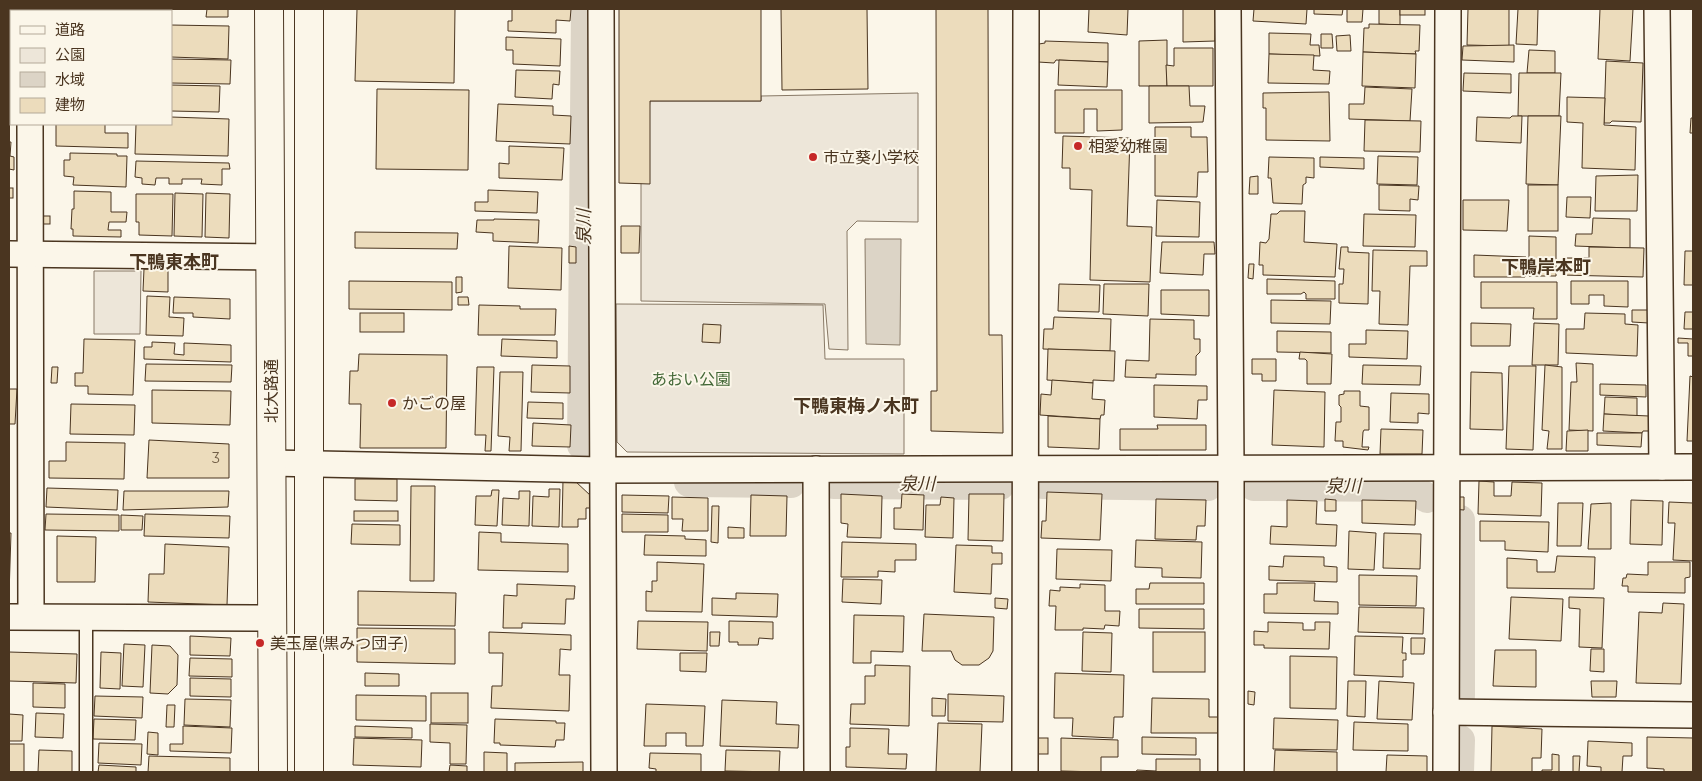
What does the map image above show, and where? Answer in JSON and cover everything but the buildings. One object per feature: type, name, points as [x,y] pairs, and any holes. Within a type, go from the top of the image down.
[{"type":"highway","name":"北大路通","points":[[269,9],[273,772]]},
{"type":"highway","points":[[309,9],[309,772]]},
{"type":"street","points":[[600,9],[604,772]]},
{"type":"street","points":[[1025,772],[1026,9]]},
{"type":"street","points":[[1228,9],[1231,772]]},
{"type":"street","points":[[1446,772],[1448,9]]},
{"type":"street","points":[[1657,9],[1662,467]]},
{"type":"street","points":[[30,125],[19,254],[20,616],[272,618]]},
{"type":"street","points":[[19,254],[271,257]]},
{"type":"street","points":[[271,463],[602,470],[1693,467]]},
{"type":"street","points":[[816,469],[818,772]]},
{"type":"street","points":[[1446,712],[1693,715]]},
{"type":"lane","points":[[86,616],[86,772]]},
{"type":"green space","points":[[918,93],[918,222],[857,221],[847,231],[848,350],[829,349],[825,304],[641,301],[641,183],[650,101],[761,101],[761,96]]},
{"type":"green space","points":[[94,271],[141,271],[140,334],[94,334]]},
{"type":"green space","name":"あおい公園","points":[[616,304],[823,305],[825,359],[904,359],[904,454],[627,452],[617,442]]},
{"type":"water","points":[[865,239],[901,239],[900,345],[866,344]]},
{"type":"waterway","name":"泉川","points":[[582,445],[586,9]]},
{"type":"waterway","name":"泉川","points":[[689,482],[791,483]]},
{"type":"waterway","name":"泉川","points":[[834,484],[1000,485]]},
{"type":"waterway","name":"泉川","points":[[1043,484],[1208,486]]},
{"type":"waterway","name":"泉川","points":[[1254,486],[1411,487],[1427,498]]},
{"type":"waterway","name":"泉川","points":[[1460,520],[1460,696]]},
{"type":"waterway","name":"泉川","points":[[1459,772],[1460,740]]},
{"type":"place","name":"相愛幼稚園","points":[[1078,146]]},
{"type":"place","name":"市立葵小学校","points":[[813,157]]},
{"type":"place","name":"かごの屋","points":[[392,403]]},
{"type":"place","name":"美玉屋(黒みつ団子)","points":[[260,643]]},
{"type":"district","name":"下鴨東本町","points":[[174,262]]},
{"type":"district","name":"下鴨岸本町","points":[[1546,267]]},
{"type":"district","name":"下鴨東梅ノ木町","points":[[856,406]]}]
